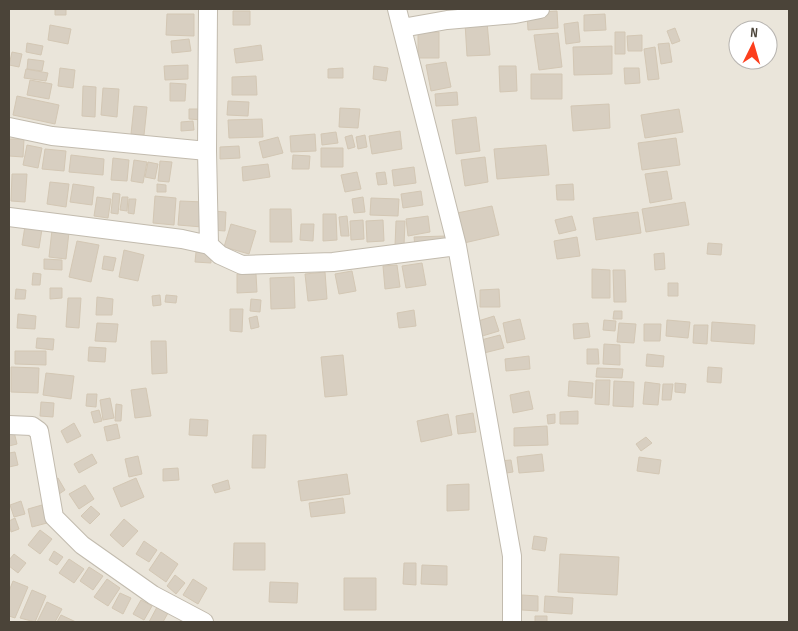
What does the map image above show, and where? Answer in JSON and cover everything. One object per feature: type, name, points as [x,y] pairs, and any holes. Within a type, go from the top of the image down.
[{"type":"street","points":[[208,9],[207,151],[209,245]]},
{"type":"street","points":[[397,9],[456,246],[512,556],[512,622]]},
{"type":"street","points":[[402,28],[447,20],[515,14],[540,9]]},
{"type":"street","points":[[9,127],[52,136],[207,151]]},
{"type":"street","points":[[9,217],[172,238],[209,245],[220,255],[242,265],[333,262],[456,246]]},
{"type":"street","points":[[9,425],[32,426],[39,431],[54,517],[82,545],[153,595],[204,622]]},
{"type":"shaded area","points":[[9,9],[789,9],[789,622],[9,622]]},
{"type":"building","points":[[55,9],[66,9],[66,15],[55,15]]},
{"type":"building","points":[[233,11],[250,11],[250,25],[233,25]]},
{"type":"building","points":[[557,11],[558,28],[528,30],[527,13]]},
{"type":"building","points":[[167,14],[194,14],[194,36],[166,35]]},
{"type":"building","points":[[605,14],[606,30],[584,31],[584,15]]},
{"type":"building","points":[[487,22],[490,55],[467,56],[465,23]]},
{"type":"building","points":[[578,22],[580,42],[566,44],[564,24]]},
{"type":"building","points":[[50,25],[71,29],[68,44],[48,40]]},
{"type":"building","points":[[675,28],[680,41],[672,44],[667,31]]},
{"type":"building","points":[[418,32],[439,32],[439,58],[418,58]]},
{"type":"building","points":[[615,32],[625,32],[625,54],[615,54]]},
{"type":"building","points":[[558,33],[562,67],[539,70],[534,35]]},
{"type":"building","points":[[642,35],[642,51],[628,51],[627,36]]},
{"type":"building","points":[[189,39],[191,51],[172,53],[171,41]]},
{"type":"building","points":[[27,43],[43,46],[41,55],[26,52]]},
{"type":"building","points":[[669,43],[672,62],[661,64],[658,44]]},
{"type":"building","points":[[261,45],[263,60],[236,63],[234,49]]},
{"type":"building","points":[[612,46],[612,74],[574,75],[573,47]]},
{"type":"building","points":[[655,47],[659,79],[648,80],[644,49]]},
{"type":"building","points":[[12,52],[22,54],[19,67],[9,65]]},
{"type":"building","points":[[28,59],[44,61],[42,71],[27,69]]},
{"type":"building","points":[[446,62],[451,87],[431,91],[426,65]]},
{"type":"building","points":[[188,65],[188,79],[165,80],[164,66]]},
{"type":"building","points":[[374,66],[388,68],[386,81],[373,79]]},
{"type":"building","points":[[499,66],[516,66],[517,91],[500,92]]},
{"type":"building","points":[[60,68],[75,70],[73,88],[58,86]]},
{"type":"building","points":[[343,68],[343,78],[328,78],[328,69]]},
{"type":"building","points":[[624,68],[639,68],[640,83],[625,84]]},
{"type":"building","points":[[26,69],[48,73],[46,81],[24,78]]},
{"type":"building","points":[[531,74],[562,74],[562,99],[531,99]]},
{"type":"building","points":[[256,76],[257,95],[232,95],[232,77]]},
{"type":"building","points":[[30,80],[52,84],[49,99],[27,95]]},
{"type":"building","points":[[170,83],[186,84],[185,101],[170,101]]},
{"type":"building","points":[[83,86],[96,87],[95,117],[82,116]]},
{"type":"building","points":[[103,88],[119,89],[117,117],[101,115]]},
{"type":"building","points":[[457,92],[458,105],[436,106],[435,94]]},
{"type":"building","points":[[17,96],[59,105],[55,124],[13,115]]},
{"type":"building","points":[[228,101],[249,102],[248,116],[227,115]]},
{"type":"building","points":[[609,104],[610,128],[573,131],[571,106]]},
{"type":"building","points":[[134,106],[147,107],[144,135],[131,134]]},
{"type":"building","points":[[340,108],[360,109],[358,128],[339,127]]},
{"type":"building","points":[[189,109],[203,109],[203,120],[189,119]]},
{"type":"building","points":[[679,109],[683,132],[645,138],[641,115]]},
{"type":"building","points":[[476,117],[480,151],[456,154],[452,120]]},
{"type":"building","points":[[262,119],[263,137],[229,138],[228,120]]},
{"type":"building","points":[[193,121],[194,130],[181,131],[181,122]]},
{"type":"building","points":[[400,131],[402,149],[372,154],[369,136]]},
{"type":"building","points":[[336,132],[338,143],[322,145],[321,134]]},
{"type":"building","points":[[315,134],[316,151],[291,152],[290,136]]},
{"type":"building","points":[[352,135],[355,147],[348,149],[345,137]]},
{"type":"building","points":[[365,135],[367,147],[358,149],[356,137]]},
{"type":"building","points":[[278,137],[283,153],[263,158],[259,142]]},
{"type":"building","points":[[676,138],[680,165],[642,170],[638,143]]},
{"type":"building","points":[[9,139],[24,139],[23,157],[9,156]]},
{"type":"building","points":[[27,145],[42,148],[38,168],[23,165]]},
{"type":"building","points":[[546,145],[549,175],[497,179],[494,149]]},
{"type":"building","points":[[239,146],[240,158],[220,159],[220,147]]},
{"type":"building","points":[[321,148],[343,148],[343,167],[321,167]]},
{"type":"building","points":[[45,149],[66,151],[64,171],[42,169]]},
{"type":"building","points":[[71,155],[104,159],[103,175],[69,172]]},
{"type":"building","points":[[293,155],[310,156],[309,169],[292,169]]},
{"type":"building","points":[[485,157],[488,182],[465,186],[461,160]]},
{"type":"building","points":[[113,158],[129,160],[127,181],[111,180]]},
{"type":"building","points":[[134,160],[147,162],[143,183],[131,181]]},
{"type":"building","points":[[160,161],[172,162],[169,182],[158,181]]},
{"type":"building","points":[[148,162],[158,164],[155,179],[145,177]]},
{"type":"building","points":[[268,164],[270,177],[243,181],[242,167]]},
{"type":"building","points":[[414,167],[416,183],[394,186],[392,170]]},
{"type":"building","points":[[667,171],[672,199],[650,203],[645,174]]},
{"type":"building","points":[[357,172],[361,189],[345,192],[341,175]]},
{"type":"building","points":[[385,172],[387,184],[378,185],[376,173]]},
{"type":"building","points":[[12,174],[27,174],[25,202],[11,201]]},
{"type":"building","points":[[50,182],[69,184],[66,207],[47,204]]},
{"type":"building","points":[[73,184],[94,187],[92,205],[70,202]]},
{"type":"building","points":[[157,184],[166,185],[166,192],[157,192]]},
{"type":"building","points":[[573,184],[574,200],[557,200],[556,185]]},
{"type":"building","points":[[421,191],[423,205],[403,208],[401,194]]},
{"type":"building","points":[[113,193],[120,194],[118,214],[111,213]]},
{"type":"building","points":[[155,196],[176,198],[174,225],[153,223]]},
{"type":"building","points":[[97,197],[111,199],[108,218],[94,216]]},
{"type":"building","points":[[122,197],[128,197],[127,211],[120,210]]},
{"type":"building","points":[[363,197],[365,212],[354,213],[352,199]]},
{"type":"building","points":[[371,198],[399,199],[398,216],[370,215]]},
{"type":"building","points":[[129,199],[136,199],[134,214],[128,213]]},
{"type":"building","points":[[180,201],[204,202],[202,227],[178,225]]},
{"type":"building","points":[[685,202],[689,225],[646,232],[642,209]]},
{"type":"building","points":[[492,206],[499,235],[464,243],[457,213]]},
{"type":"building","points":[[270,209],[291,209],[292,242],[270,242]]},
{"type":"building","points":[[213,211],[226,212],[225,231],[212,230]]},
{"type":"building","points":[[638,212],[641,233],[596,240],[593,218]]},
{"type":"building","points":[[323,214],[336,214],[337,240],[323,241]]},
{"type":"building","points":[[347,216],[349,236],[341,236],[339,217]]},
{"type":"building","points":[[428,216],[430,232],[408,236],[406,219]]},
{"type":"building","points":[[572,216],[576,230],[559,234],[555,220]]},
{"type":"building","points":[[363,220],[364,239],[351,240],[350,221]]},
{"type":"building","points":[[383,220],[384,241],[367,242],[366,221]]},
{"type":"building","points":[[396,221],[405,221],[404,246],[395,246]]},
{"type":"building","points":[[231,224],[256,231],[249,254],[224,247]]},
{"type":"building","points":[[301,224],[314,224],[313,241],[300,240]]},
{"type":"building","points":[[25,226],[42,229],[39,248],[22,245]]},
{"type":"building","points":[[52,230],[69,232],[66,259],[49,257]]},
{"type":"building","points":[[445,236],[446,245],[415,246],[414,237]]},
{"type":"building","points":[[577,237],[580,256],[557,259],[554,241]]},
{"type":"building","points":[[77,241],[99,245],[91,282],[69,277]]},
{"type":"building","points":[[708,243],[722,244],[721,255],[707,254]]},
{"type":"building","points":[[124,250],[144,255],[138,281],[119,277]]},
{"type":"building","points":[[196,252],[211,252],[211,263],[195,262]]},
{"type":"building","points":[[664,253],[665,269],[655,270],[654,254]]},
{"type":"building","points":[[104,256],[116,258],[113,271],[102,269]]},
{"type":"building","points":[[44,259],[62,260],[62,270],[44,269]]},
{"type":"building","points":[[422,263],[426,285],[406,288],[402,266]]},
{"type":"building","points":[[397,265],[400,287],[385,289],[383,266]]},
{"type":"building","points":[[592,269],[610,270],[610,298],[592,298]]},
{"type":"building","points":[[613,270],[625,270],[626,302],[614,302]]},
{"type":"building","points":[[352,271],[356,291],[339,294],[335,274]]},
{"type":"building","points":[[325,272],[327,299],[308,301],[305,274]]},
{"type":"building","points":[[33,273],[41,274],[40,285],[32,285]]},
{"type":"building","points":[[237,274],[256,274],[257,292],[237,293]]},
{"type":"building","points":[[294,277],[295,308],[271,309],[270,278]]},
{"type":"building","points":[[668,283],[678,283],[678,296],[668,296]]},
{"type":"building","points":[[50,288],[62,288],[62,298],[50,299]]},
{"type":"building","points":[[16,289],[26,290],[25,299],[15,299]]},
{"type":"building","points":[[499,289],[500,307],[480,307],[480,290]]},
{"type":"building","points":[[160,295],[161,305],[153,306],[152,296]]},
{"type":"building","points":[[166,295],[177,296],[176,303],[165,302]]},
{"type":"building","points":[[97,297],[113,299],[112,315],[96,315]]},
{"type":"building","points":[[68,298],[81,298],[79,328],[66,327]]},
{"type":"building","points":[[251,299],[261,300],[260,312],[250,311]]},
{"type":"building","points":[[230,309],[243,309],[242,332],[230,331]]},
{"type":"building","points":[[414,310],[416,326],[399,328],[397,313]]},
{"type":"building","points":[[614,311],[622,311],[622,319],[613,319]]},
{"type":"building","points":[[18,314],[36,316],[35,329],[17,328]]},
{"type":"building","points":[[257,316],[259,327],[251,329],[249,318]]},
{"type":"building","points":[[494,316],[499,331],[479,337],[475,322]]},
{"type":"building","points":[[520,319],[525,339],[507,343],[503,323]]},
{"type":"building","points":[[604,320],[616,321],[615,331],[603,330]]},
{"type":"building","points":[[667,320],[690,322],[688,338],[666,336]]},
{"type":"building","points":[[712,322],[755,325],[754,344],[711,341]]},
{"type":"building","points":[[97,323],[118,324],[116,342],[95,341]]},
{"type":"building","points":[[588,323],[590,337],[574,339],[573,324]]},
{"type":"building","points":[[619,323],[636,324],[634,343],[617,342]]},
{"type":"building","points":[[644,324],[661,324],[660,341],[644,341]]},
{"type":"building","points":[[694,325],[708,325],[707,344],[693,343]]},
{"type":"building","points":[[500,335],[504,348],[484,353],[481,340]]},
{"type":"building","points":[[37,338],[54,339],[53,350],[36,348]]},
{"type":"building","points":[[151,341],[166,341],[167,373],[152,374]]},
{"type":"building","points":[[604,344],[620,345],[620,365],[603,364]]},
{"type":"building","points":[[89,347],[106,348],[105,362],[88,361]]},
{"type":"building","points":[[587,349],[598,349],[599,364],[587,364]]},
{"type":"building","points":[[15,351],[46,351],[46,365],[15,364]]},
{"type":"building","points":[[647,354],[664,356],[663,367],[646,366]]},
{"type":"building","points":[[343,355],[347,395],[325,397],[321,357]]},
{"type":"building","points":[[529,356],[530,369],[506,371],[505,359]]},
{"type":"building","points":[[11,367],[39,368],[38,393],[11,392]]},
{"type":"building","points":[[708,367],[722,368],[721,383],[707,382]]},
{"type":"building","points":[[597,368],[623,369],[622,378],[596,377]]},
{"type":"building","points":[[46,373],[74,376],[71,399],[43,395]]},
{"type":"building","points":[[596,380],[610,380],[609,405],[595,404]]},
{"type":"building","points":[[569,381],[593,383],[592,398],[568,396]]},
{"type":"building","points":[[614,381],[634,382],[633,407],[613,406]]},
{"type":"building","points":[[645,382],[660,384],[658,405],[643,404]]},
{"type":"building","points":[[675,383],[686,384],[685,393],[675,392]]},
{"type":"building","points":[[663,384],[673,384],[671,400],[662,400]]},
{"type":"building","points":[[146,388],[151,416],[135,418],[131,390]]},
{"type":"building","points":[[529,391],[533,409],[513,413],[510,395]]},
{"type":"building","points":[[87,394],[97,394],[96,407],[86,406]]},
{"type":"building","points":[[110,398],[114,418],[103,420],[100,400]]},
{"type":"building","points":[[41,402],[54,403],[53,417],[40,416]]},
{"type":"building","points":[[116,404],[122,405],[121,421],[115,421]]},
{"type":"building","points":[[99,410],[102,421],[94,423],[91,412]]},
{"type":"building","points":[[578,411],[578,424],[560,424],[560,412]]},
{"type":"building","points":[[473,413],[476,432],[458,434],[456,416]]},
{"type":"building","points":[[448,414],[452,435],[421,442],[417,421]]},
{"type":"building","points":[[555,414],[555,423],[548,424],[547,415]]},
{"type":"building","points":[[190,419],[208,420],[207,436],[189,435]]},
{"type":"building","points":[[74,423],[81,436],[67,443],[61,431]]},
{"type":"building","points":[[117,424],[120,438],[107,441],[104,427]]},
{"type":"building","points":[[547,426],[548,445],[514,446],[514,428]]},
{"type":"building","points":[[14,432],[17,444],[9,446],[9,433]]},
{"type":"building","points":[[253,435],[266,435],[265,468],[252,468]]},
{"type":"building","points":[[646,437],[652,443],[641,451],[636,444]]},
{"type":"building","points":[[15,452],[18,465],[9,467],[9,453]]},
{"type":"building","points":[[92,454],[97,463],[79,473],[74,464]]},
{"type":"building","points":[[542,454],[544,471],[519,473],[517,457]]},
{"type":"building","points":[[138,456],[142,474],[129,477],[125,459]]},
{"type":"building","points":[[639,457],[661,460],[659,474],[637,471]]},
{"type":"building","points":[[511,460],[513,472],[500,474],[498,461]]},
{"type":"building","points":[[178,468],[179,480],[163,481],[163,469]]},
{"type":"building","points":[[347,474],[350,494],[301,501],[298,481]]},
{"type":"building","points":[[58,478],[65,490],[59,494],[51,482]]},
{"type":"building","points":[[136,478],[144,497],[121,507],[113,488]]},
{"type":"building","points":[[228,480],[230,489],[215,493],[212,485]]},
{"type":"building","points":[[469,484],[469,510],[447,511],[447,485]]},
{"type":"building","points":[[85,485],[94,499],[79,509],[69,494]]},
{"type":"building","points":[[343,498],[345,513],[311,517],[309,503]]},
{"type":"building","points":[[21,501],[25,514],[14,517],[10,505]]},
{"type":"building","points":[[42,505],[47,523],[32,527],[28,509]]},
{"type":"building","points":[[91,506],[100,514],[90,524],[81,516]]},
{"type":"building","points":[[15,518],[19,529],[11,532],[9,521]]},
{"type":"building","points":[[124,519],[138,531],[123,547],[110,535]]},
{"type":"building","points":[[40,530],[52,539],[40,554],[28,545]]},
{"type":"building","points":[[534,536],[547,538],[545,551],[532,549]]},
{"type":"building","points":[[144,541],[157,550],[149,562],[136,554]]},
{"type":"building","points":[[234,543],[265,543],[265,570],[233,570]]},
{"type":"building","points":[[54,551],[63,557],[57,565],[49,560]]},
{"type":"building","points":[[161,552],[178,564],[166,582],[149,570]]},
{"type":"building","points":[[14,554],[26,563],[18,573],[9,566],[9,560]]},
{"type":"building","points":[[560,554],[619,557],[617,595],[558,592]]},
{"type":"building","points":[[69,559],[84,569],[74,583],[59,573]]},
{"type":"building","points":[[404,563],[416,563],[416,585],[403,584]]},
{"type":"building","points":[[422,565],[447,566],[447,585],[421,584]]},
{"type":"building","points":[[89,567],[103,576],[93,590],[80,581]]},
{"type":"building","points":[[175,575],[185,583],[176,594],[167,586]]},
{"type":"building","points":[[344,578],[376,578],[376,610],[344,610]]},
{"type":"building","points":[[107,579],[120,588],[108,606],[94,597]]},
{"type":"building","points":[[193,579],[207,588],[198,604],[183,595]]},
{"type":"building","points":[[13,581],[28,587],[15,618],[9,616],[9,591]]},
{"type":"building","points":[[270,582],[298,583],[297,603],[269,602]]},
{"type":"building","points":[[32,590],[46,596],[35,622],[20,618]]},
{"type":"building","points":[[120,593],[131,598],[123,614],[112,608]]},
{"type":"building","points":[[522,595],[538,596],[538,611],[522,610]]},
{"type":"building","points":[[545,596],[573,598],[572,614],[544,612]]},
{"type":"building","points":[[141,600],[152,606],[144,620],[133,614]]},
{"type":"building","points":[[47,602],[62,609],[55,622],[37,622]]},
{"type":"building","points":[[157,607],[168,613],[163,622],[149,622]]},
{"type":"building","points":[[61,615],[76,622],[57,622]]},
{"type":"building","points":[[535,616],[547,616],[547,622],[535,622]]}]
